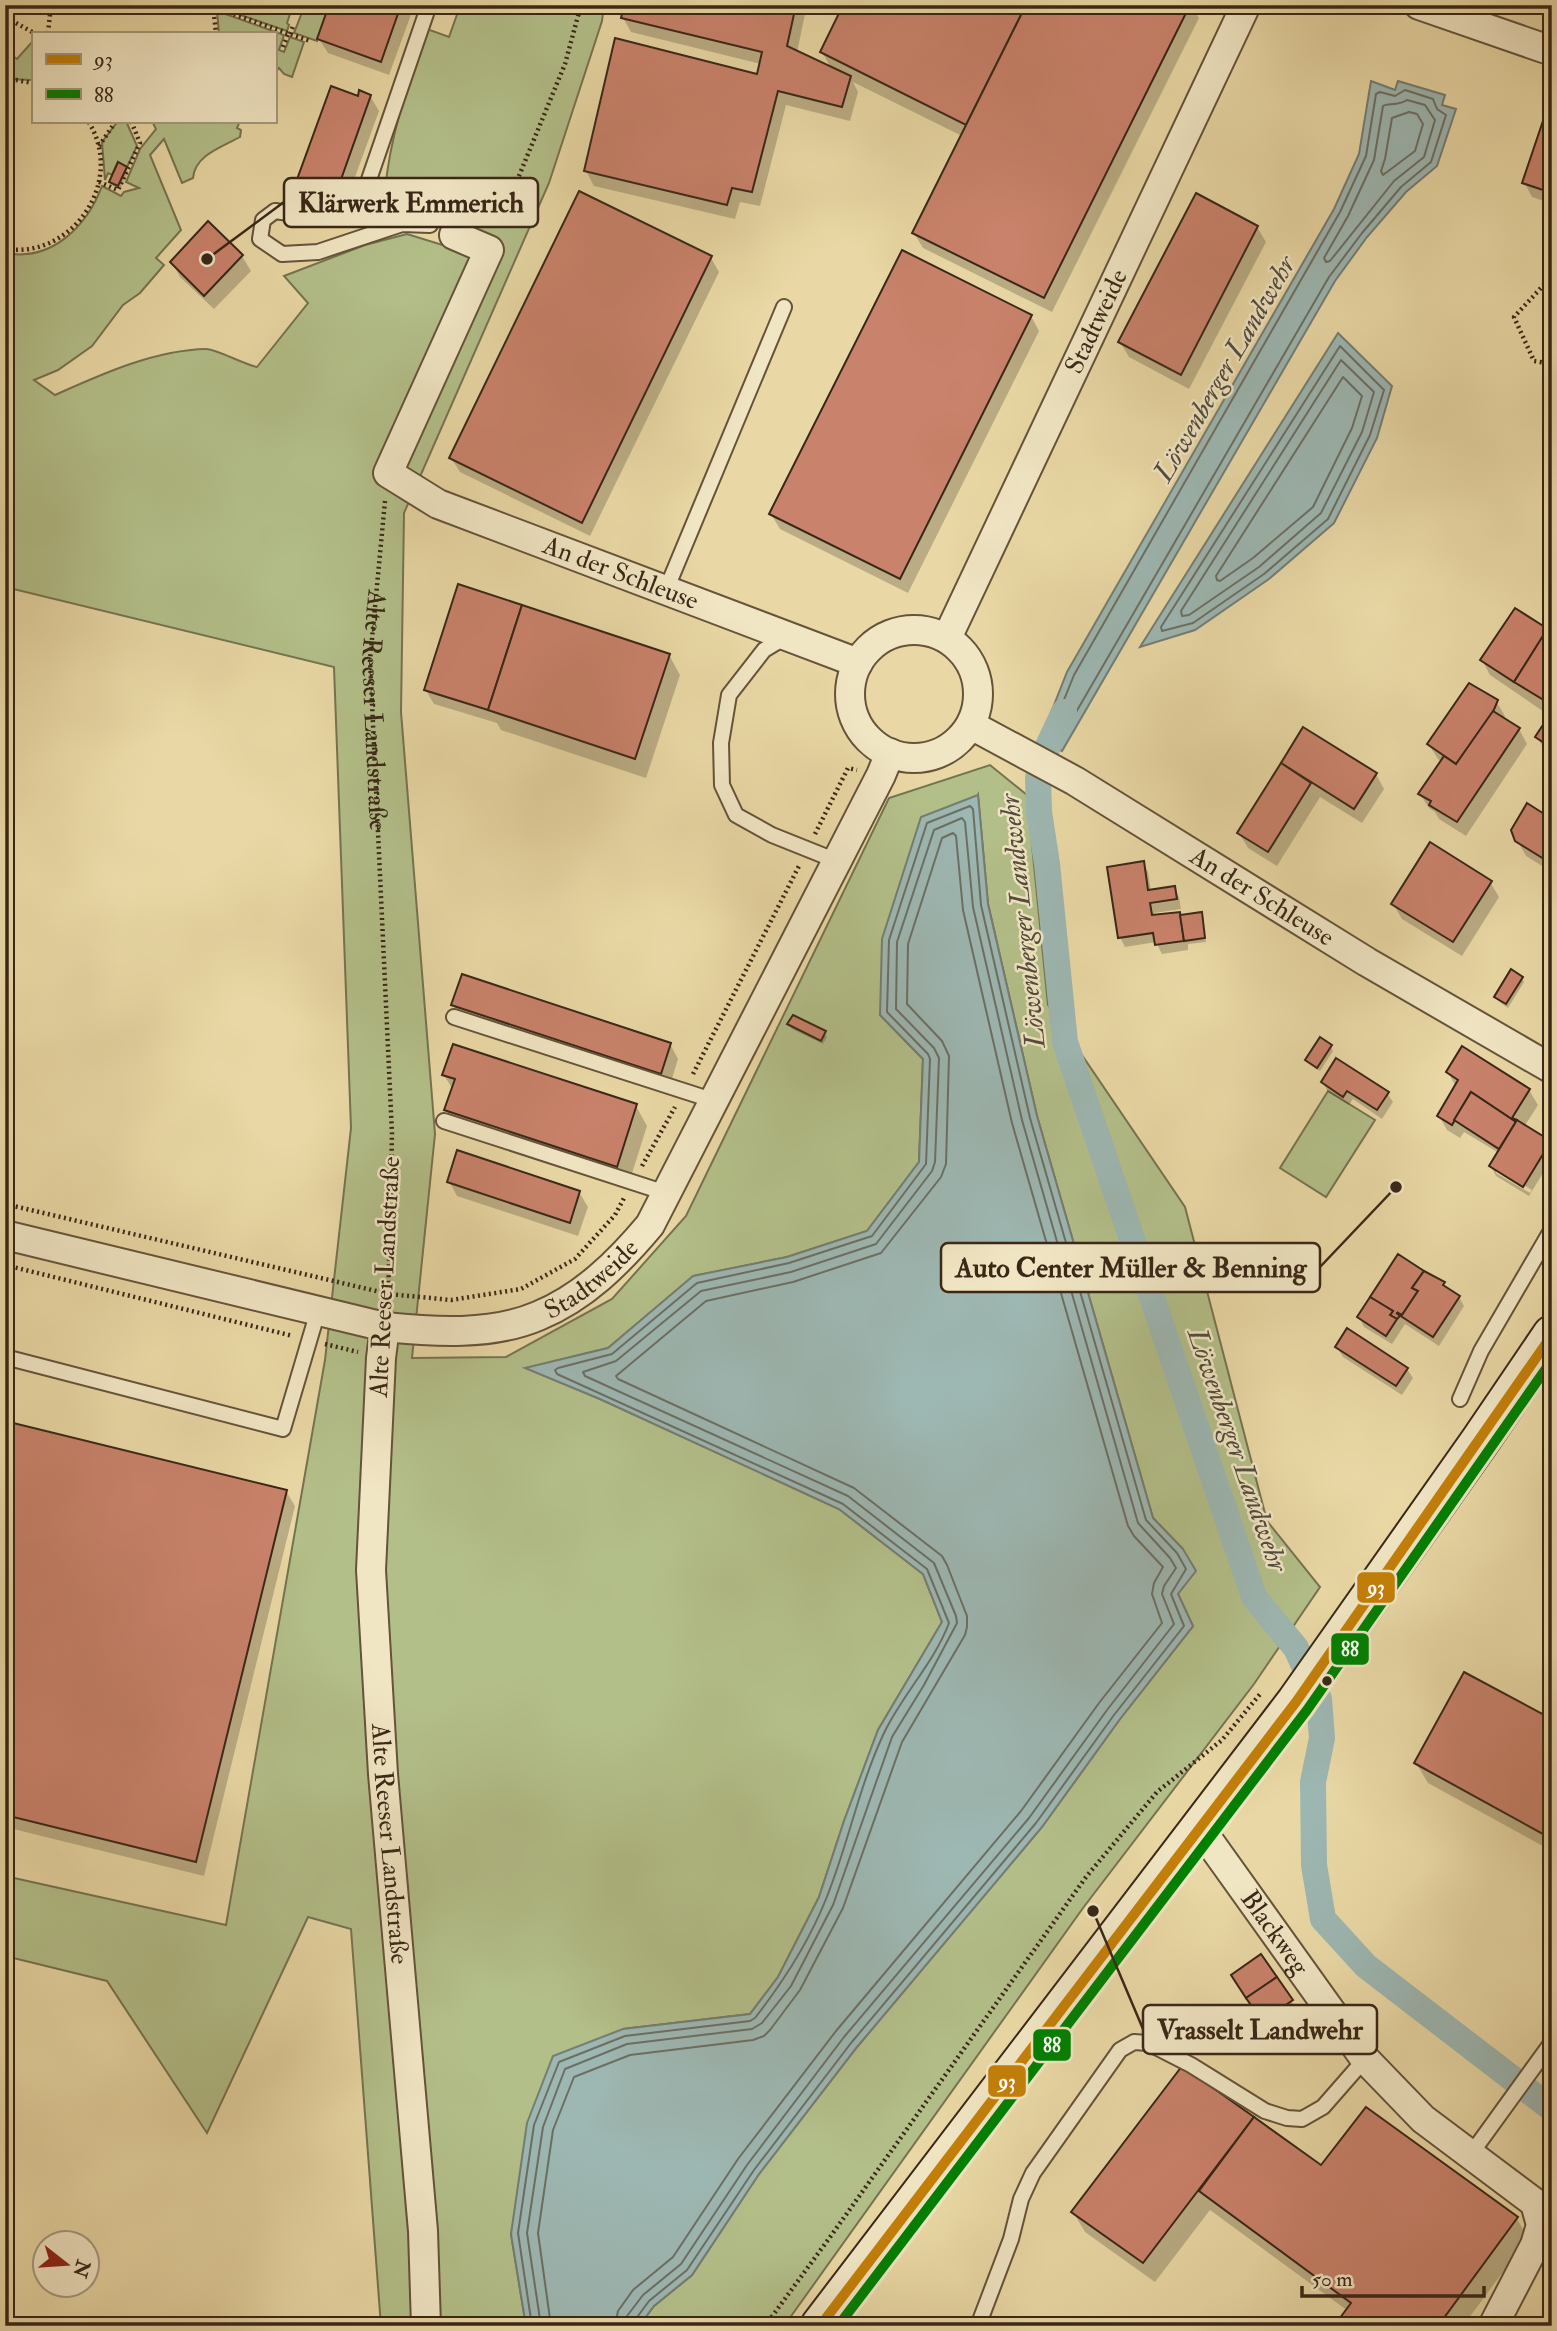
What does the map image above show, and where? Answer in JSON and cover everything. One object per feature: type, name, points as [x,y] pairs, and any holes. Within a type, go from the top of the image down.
[{"type":"main road","points":[[820,2326],[1199,1827],[1279,1697],[1329,1657],[1552,1335]]},
{"type":"street","name":"Stadtweide","points":[[947,638],[1246,5]]},
{"type":"street","points":[[1419,5],[1552,51]]},
{"type":"street","points":[[388,473],[489,250],[442,230]]},
{"type":"street","name":"An der Schleuse","points":[[388,473],[438,504],[858,663]]},
{"type":"street","points":[[907,630],[928,631],[947,638],[962,650],[973,667],[978,686],[978,706],[971,725],[959,740],[944,751],[926,757],[908,758],[890,753],[874,744],[862,731],[854,715],[850,697],[858,663],[870,646],[887,635],[907,630]]},
{"type":"street","name":"An der Schleuse","points":[[971,725],[1075,781],[1367,962],[1552,1069]]},
{"type":"street","name":"Stadtweide","points":[[5,1235],[384,1327],[434,1332],[481,1329],[538,1316],[585,1289],[620,1260],[650,1225],[837,862],[890,753]]},
{"type":"street","name":"Alte Reeser Landstraße","points":[[384,1327],[371,1570],[383,1774],[424,2231],[426,2326]]},
{"type":"street","name":"Blackweg","points":[[1199,1827],[1365,2059],[1423,2119],[1535,2203],[1541,2225],[1535,2245],[1493,2326]]},
{"type":"lane","points":[[429,5],[363,197],[346,212],[322,218],[275,211],[264,220],[260,239],[282,254],[318,252],[402,224],[442,230]]},
{"type":"lane","points":[[363,197],[442,230]]},
{"type":"lane","points":[[666,590],[785,307]]},
{"type":"lane","points":[[787,636],[764,650],[729,695],[721,743],[722,785],[736,815],[772,835],[837,862]]},
{"type":"lane","points":[[454,1017],[715,1101]]},
{"type":"lane","points":[[444,1121],[666,1193]]},
{"type":"lane","points":[[1460,1399],[1481,1351],[1552,1229]]},
{"type":"lane","points":[[5,1357],[283,1429],[318,1311]]},
{"type":"lane","points":[[978,2326],[1011,2239],[1021,2199],[1033,2172],[1120,2050],[1134,2042],[1148,2043],[1191,2065],[1265,2112],[1302,2119],[1323,2107],[1365,2059]]},
{"type":"lane","points":[[1471,2154],[1552,2042]]},
{"type":"path","points":[[48,32],[51,5]]},
{"type":"path","points":[[226,12],[228,5]]},
{"type":"path","points":[[489,250],[565,64],[581,5]]},
{"type":"path","points":[[213,6],[310,41]]},
{"type":"path","points":[[213,6],[216,32]]},
{"type":"path","points":[[15,22],[32,32]]},
{"type":"path","points":[[283,47],[293,26]]},
{"type":"path","points":[[5,82],[16,80],[32,83]]},
{"type":"path","points":[[5,249],[41,247],[63,237],[81,221],[94,200],[99,182],[101,153],[89,122]]},
{"type":"path","points":[[99,146],[115,122]]},
{"type":"path","points":[[99,182],[118,190],[140,143],[131,122]]},
{"type":"path","points":[[1552,276],[1514,317],[1534,361],[1552,364]]},
{"type":"path","name":"Alte Reeser Landstraße","points":[[384,1327],[390,1294],[392,1134],[370,660],[388,473]]},
{"type":"path","points":[[5,1265],[381,1358]]},
{"type":"path","points":[[765,2326],[1086,1877],[1157,1793],[1279,1697]]},
{"type":"green space","points":[[230,5],[293,5],[287,31],[229,11]]},
{"type":"green space","points":[[305,5],[329,5],[317,41],[294,33]]},
{"type":"green space","points":[[471,5],[604,5],[602,21],[549,183],[404,513],[401,712],[435,1134],[412,1358],[506,1357],[612,1299],[686,1216],[889,798],[990,765],[1027,795],[1048,1005],[1185,1207],[1267,1521],[1320,1587],[1254,1684],[1083,1908],[784,2326],[639,2326],[654,2306],[692,2275],[759,2174],[857,2047],[1042,1827],[1120,1719],[1193,1626],[1178,1594],[1183,1549],[1153,1518],[1037,1116],[988,904],[978,795],[880,1015],[923,1059],[919,1162],[867,1231],[787,1257],[694,1276],[608,1348],[526,1368],[600,1399],[839,1509],[923,1574],[942,1622],[878,1730],[819,1897],[778,1977],[750,2014],[623,2029],[511,2234],[526,2326],[381,2326],[351,1929],[308,1917],[207,2133],[107,1981],[5,1956],[5,1876],[226,1925],[325,1360],[351,1128],[334,667],[5,587],[5,253],[38,252],[66,238],[87,215],[102,186],[121,196],[124,192],[139,188],[126,182],[140,149],[156,129],[152,122],[240,122],[237,128],[241,130],[240,137],[204,158],[195,170],[193,178],[182,183],[164,139],[150,155],[181,230],[156,258],[164,265],[140,293],[123,305],[92,346],[58,370],[34,380],[55,395],[109,372],[186,350],[216,351],[257,367],[308,303],[284,276],[365,245],[407,234],[449,247],[456,226],[385,191],[396,129],[427,29],[449,37],[459,9],[468,12]]},
{"type":"green space","points":[[217,11],[276,32],[219,32]]},
{"type":"green space","points":[[276,32],[284,35],[279,50],[284,52],[290,37],[304,42],[292,77],[279,68],[276,72]]},
{"type":"green space","points":[[32,42],[32,80],[5,79],[5,65],[13,56],[17,59]]},
{"type":"green space","points":[[117,122],[126,122],[137,146],[127,167],[118,162],[112,175],[108,173],[105,180],[102,142]]},
{"type":"green space","points":[[1328,1091],[1375,1120],[1326,1197],[1280,1168]]},
{"type":"water","points":[[1371,81],[1395,90],[1398,81],[1445,95],[1442,105],[1456,109],[1437,166],[1406,192],[1367,237],[1335,281],[1062,751],[1041,738],[1067,672],[1334,209],[1359,154]]},
{"type":"water","points":[[1338,333],[1392,386],[1377,438],[1334,523],[1269,579],[1195,630],[1140,647]]},
{"type":"water","points":[[978,795],[988,904],[1037,1116],[1153,1518],[1183,1549],[1196,1571],[1178,1594],[1193,1626],[1120,1719],[1042,1827],[857,2047],[759,2174],[692,2275],[654,2306],[639,2326],[526,2326],[511,2234],[527,2123],[553,2056],[623,2029],[750,2014],[778,1977],[819,1897],[878,1730],[942,1622],[923,1574],[839,1509],[600,1399],[525,1368],[608,1348],[693,1276],[787,1257],[867,1231],[919,1162],[923,1059],[880,1015],[882,939],[921,817]]},
{"type":"building","points":[[329,5],[401,5],[381,62],[317,39]]},
{"type":"building","points":[[624,5],[796,5],[787,46],[851,76],[842,107],[778,91],[752,192],[732,188],[727,205],[584,171],[615,38],[757,74],[762,52],[621,18]]},
{"type":"building","points":[[843,5],[1026,5],[966,125],[820,52]]},
{"type":"building","points":[[1026,5],[1190,5],[1044,298],[912,233]]},
{"type":"building","points":[[331,86],[358,96],[359,90],[371,95],[334,199],[295,185]]},
{"type":"building","points":[[1549,103],[1552,104],[1552,193],[1522,183]]},
{"type":"building","points":[[118,162],[127,167],[118,186],[109,182]]},
{"type":"building","points":[[579,191],[712,256],[582,523],[449,458]]},
{"type":"building","points":[[1196,193],[1258,226],[1181,375],[1118,342]]},
{"type":"building","points":[[208,221],[243,255],[204,296],[170,262]]},
{"type":"building","points":[[902,250],[1032,315],[900,579],[769,514]]},
{"type":"building","points":[[458,584],[522,605],[488,710],[424,690]]},
{"type":"building","points":[[522,605],[670,654],[635,759],[488,710]]},
{"type":"building","points":[[1515,608],[1548,629],[1514,682],[1480,660]]},
{"type":"building","points":[[1546,631],[1552,635],[1552,705],[1514,682]]},
{"type":"building","points":[[1469,683],[1498,700],[1493,712],[1456,764],[1427,744]]},
{"type":"building","points":[[1493,711],[1520,728],[1457,822],[1429,805],[1431,801],[1418,794],[1444,756],[1456,764]]},
{"type":"building","points":[[1552,711],[1552,748],[1535,737]]},
{"type":"building","points":[[1303,727],[1377,773],[1354,809],[1281,763]]},
{"type":"building","points":[[1281,763],[1311,783],[1268,852],[1237,833]]},
{"type":"building","points":[[1527,803],[1552,819],[1552,864],[1515,841],[1511,830]]},
{"type":"building","points":[[1430,842],[1492,881],[1453,942],[1391,904]]},
{"type":"building","points":[[1144,861],[1148,890],[1175,886],[1177,899],[1150,903],[1152,915],[1180,912],[1184,941],[1155,945],[1153,933],[1118,938],[1107,867]]},
{"type":"building","points":[[1202,912],[1205,938],[1184,941],[1180,915]]},
{"type":"building","points":[[1511,969],[1523,977],[1506,1004],[1494,997]]},
{"type":"building","points":[[462,974],[671,1043],[661,1074],[451,1005]]},
{"type":"building","points":[[793,1015],[826,1031],[821,1041],[787,1024]]},
{"type":"building","points":[[1320,1037],[1332,1045],[1317,1068],[1305,1060]]},
{"type":"building","points":[[453,1044],[637,1104],[617,1167],[444,1110],[455,1079],[442,1075]]},
{"type":"building","points":[[1462,1046],[1530,1089],[1512,1118],[1517,1120],[1516,1122],[1471,1092],[1452,1125],[1437,1116],[1458,1080],[1446,1072]]},
{"type":"building","points":[[1336,1058],[1389,1092],[1377,1110],[1347,1091],[1343,1097],[1321,1082]]},
{"type":"building","points":[[1471,1092],[1516,1122],[1499,1149],[1454,1120]]},
{"type":"building","points":[[1517,1120],[1551,1141],[1523,1187],[1489,1166]]},
{"type":"building","points":[[457,1150],[580,1191],[570,1223],[447,1182]]},
{"type":"building","points":[[1398,1254],[1424,1271],[1412,1288],[1418,1291],[1402,1315],[1397,1312],[1400,1316],[1397,1319],[1390,1315],[1393,1311],[1370,1297]]},
{"type":"building","points":[[1424,1271],[1445,1282],[1443,1285],[1460,1296],[1433,1337],[1396,1313],[1402,1315],[1418,1291],[1412,1288]]},
{"type":"building","points":[[1370,1297],[1393,1311],[1390,1315],[1397,1319],[1386,1336],[1357,1317]]},
{"type":"building","points":[[1347,1328],[1408,1368],[1396,1386],[1335,1347]]},
{"type":"building","points":[[5,1421],[287,1490],[196,1862],[5,1815]]},
{"type":"building","points":[[1464,1672],[1552,1719],[1552,1839],[1414,1763]]},
{"type":"building","points":[[1261,1954],[1277,1977],[1246,1998],[1231,1975]]},
{"type":"building","points":[[1277,1977],[1293,2000],[1262,2021],[1246,1998]]},
{"type":"building","points":[[1182,2066],[1254,2117],[1143,2263],[1071,2212]]},
{"type":"building","points":[[1366,2107],[1518,2217],[1438,2326],[1334,2326],[1351,2303],[1199,2191],[1254,2117],[1321,2165]]},
{"type":"waterway","name":"Löwenberger Landwehr","points":[[1064,712],[1048,746],[1038,778],[1039,812],[1047,864],[1065,1042],[1254,1597],[1296,1648],[1319,1699],[1322,1738],[1313,1782],[1314,1865],[1323,1919],[1366,1966],[1552,2109]]},
{"type":"transit line","name":"93","points":[[820,2326],[1296,1702],[1552,1335]]},
{"type":"transit line","name":"88","points":[[838,2326],[1307,1710],[1552,1360]]},
{"type":"place","name":"Klärwerk Emmerich","points":[[207,259]]},
{"type":"place","name":"Auto Center Müller & Benning","points":[[1396,1187]]},
{"type":"place","name":"Vrasselt Landwehr","points":[[1093,1911]]}]
